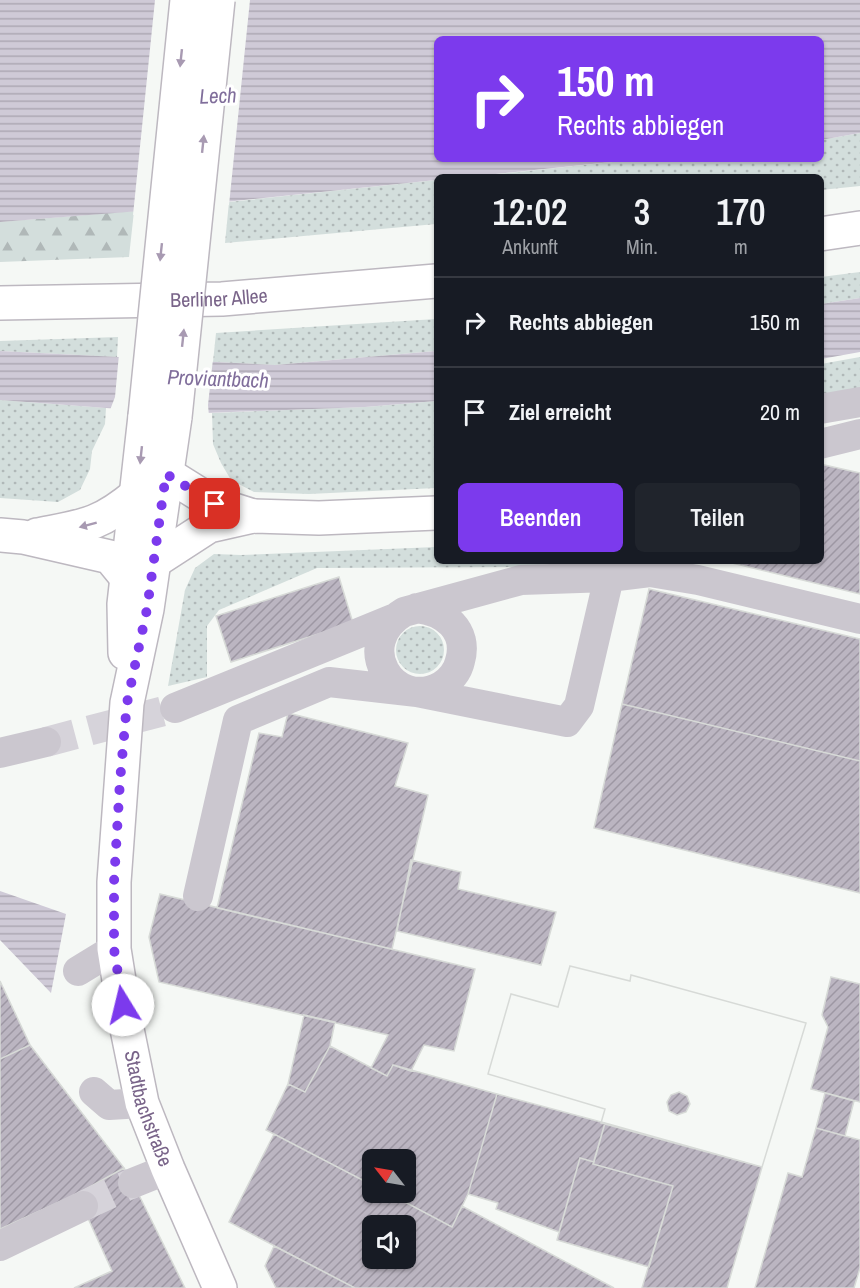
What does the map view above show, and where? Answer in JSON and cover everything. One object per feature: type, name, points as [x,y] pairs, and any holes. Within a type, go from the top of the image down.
[{"type":"main road","points":[[160,417],[187,0]]},
{"type":"main road","points":[[160,417],[218,0]]},
{"type":"main road","points":[[824,233],[860,228]]},
{"type":"main road","name":"Berliner Allee","points":[[0,303],[222,299],[434,281]]},
{"type":"main road","name":"Stadtbachstraße","points":[[127,703],[147,609],[166,474],[160,417]]},
{"type":"main road","name":"Stadtbachstraße","points":[[160,417],[136,494],[124,604],[127,703],[114,882],[114,949],[142,1103],[220,1288]]},
{"type":"main road","points":[[166,474],[215,504],[253,516]]},
{"type":"main road","points":[[11,536],[98,522],[116,512],[136,494]]},
{"type":"main road","points":[[155,561],[209,526],[253,516],[319,518],[434,513]]},
{"type":"main road","points":[[11,536],[110,557],[128,579]]},
{"type":"lane","points":[[824,409],[860,402]]},
{"type":"lane","points":[[824,443],[860,434]]},
{"type":"lane","points":[[175,708],[405,614],[521,580],[651,573],[698,580],[860,620]]},
{"type":"lane","points":[[198,896],[238,720],[329,682],[417,692],[431,690],[454,674],[460,661],[462,648],[459,635],[452,623],[442,615],[430,610],[405,614],[384,629],[379,642],[379,655],[383,668],[391,680],[403,688],[417,692],[567,722],[579,706],[609,577]]},
{"type":"lane","points":[[0,753],[46,742]]},
{"type":"lane","points":[[78,971],[114,949]]},
{"type":"lane","points":[[94,1092],[109,1105],[142,1103]]},
{"type":"lane","points":[[133,1183],[168,1169]]},
{"type":"lane","points":[[0,1246],[83,1206]]},
{"type":"green space","points":[[860,133],[860,186],[824,190],[824,174],[498,174],[612,162],[824,162],[824,139]]},
{"type":"green space","points":[[434,180],[434,224],[225,243],[229,202]]},
{"type":"green space","points":[[134,211],[129,257],[0,262],[0,222]]},
{"type":"green space","points":[[860,272],[860,298],[824,304],[824,277]]},
{"type":"green space","points":[[434,319],[434,351],[275,365],[213,362],[216,333]]},
{"type":"green space","points":[[118,337],[117,357],[0,351],[0,341]]},
{"type":"green space","points":[[860,357],[860,388],[824,396],[824,363]]},
{"type":"green space","points":[[0,400],[106,408],[105,424],[92,451],[90,469],[80,490],[58,502],[0,498]]},
{"type":"green space","points":[[434,401],[434,488],[309,494],[254,492],[231,480],[213,444],[212,413],[365,407]]},
{"type":"green space","points":[[434,547],[434,564],[548,564],[519,567],[317,568],[219,610],[207,626],[207,677],[168,686],[185,590],[195,568],[214,554],[241,555]]},
{"type":"green space","points":[[415,626],[425,626],[437,633],[444,645],[444,655],[437,667],[425,674],[415,674],[400,663],[396,655],[396,645],[407,630]]},
{"type":"water","name":"Lech","points":[[0,0],[860,0],[860,133],[824,139],[824,36],[434,36],[434,162],[611,162],[496,174],[434,174],[434,180],[140,211],[0,222]]},
{"type":"water","points":[[860,298],[860,352],[824,358],[824,304]]},
{"type":"water","name":"Proviantbach","points":[[0,351],[275,365],[434,351],[434,401],[365,407],[206,413],[0,400]]},
{"type":"water","points":[[0,891],[66,914],[51,993],[0,940]]},
{"type":"pier","points":[[155,0],[250,0],[229,205],[133,215]]},
{"type":"pier","points":[[119,354],[213,359],[209,416],[110,410],[115,397]]},
{"type":"building","points":[[824,465],[860,473],[860,594],[736,564],[824,564]]},
{"type":"building","points":[[339,577],[353,623],[231,662],[216,616]]},
{"type":"building","points":[[649,589],[860,639],[860,761],[622,704]]},
{"type":"building","points":[[622,704],[860,761],[860,893],[594,828]]},
{"type":"building","points":[[288,713],[408,743],[395,786],[428,795],[392,949],[217,908],[259,733],[282,737]]},
{"type":"building","points":[[411,860],[461,872],[458,889],[556,912],[541,965],[397,931]]},
{"type":"building","points":[[160,894],[475,969],[454,1051],[424,1045],[411,1071],[393,1065],[387,1076],[371,1068],[388,1035],[159,982],[149,937]]},
{"type":"building","points":[[570,966],[630,981],[631,975],[806,1023],[762,1167],[601,1123],[605,1109],[488,1074],[511,994],[558,1007]],"holes":[[[679,1092],[687,1096],[690,1104],[686,1112],[677,1115],[669,1111],[667,1102],[671,1095]]]},
{"type":"building","points":[[570,966],[630,981],[631,975],[806,1023],[762,1167],[601,1123],[605,1109],[488,1074],[511,994],[558,1007]]},
{"type":"building","points":[[831,977],[860,984],[860,1102],[811,1089],[828,1027],[822,1015]]},
{"type":"building","points":[[0,981],[30,1045],[0,1059]]},
{"type":"building","points":[[304,1015],[335,1022],[330,1046],[305,1092],[288,1084]]},
{"type":"building","points":[[30,1045],[124,1168],[77,1194],[0,1229],[0,1059]]},
{"type":"building","points":[[330,1046],[387,1076],[393,1065],[497,1094],[468,1194],[452,1227],[407,1203],[416,1203],[416,1149],[362,1149],[362,1180],[266,1130],[288,1084],[305,1092]]},
{"type":"building","points":[[825,1093],[854,1101],[845,1136],[816,1128]]},
{"type":"building","points":[[497,1094],[605,1123],[594,1162],[580,1158],[559,1232],[496,1209],[498,1203],[468,1194]]},
{"type":"building","points":[[605,1123],[762,1167],[727,1288],[642,1288],[673,1186],[593,1164]]},
{"type":"building","points":[[816,1128],[860,1140],[860,1268],[854,1288],[755,1288],[788,1173],[802,1177]]},
{"type":"building","points":[[274,1134],[362,1180],[362,1203],[407,1203],[452,1227],[462,1206],[614,1288],[355,1288],[229,1222]]},
{"type":"building","points":[[580,1158],[594,1162],[593,1164],[673,1186],[649,1267],[557,1240]]},
{"type":"building","points":[[124,1168],[185,1288],[74,1288],[112,1271],[77,1194]]},
{"type":"building","points":[[274,1246],[355,1288],[276,1288],[265,1266]]},
{"type":"tunnel","points":[[46,742],[175,708]]},
{"type":"tunnel","points":[[83,1206],[133,1183]]},
{"type":"route","points":[[123,1005],[114,949],[114,882],[120,781],[127,703],[147,609],[166,474],[215,504]]}]
